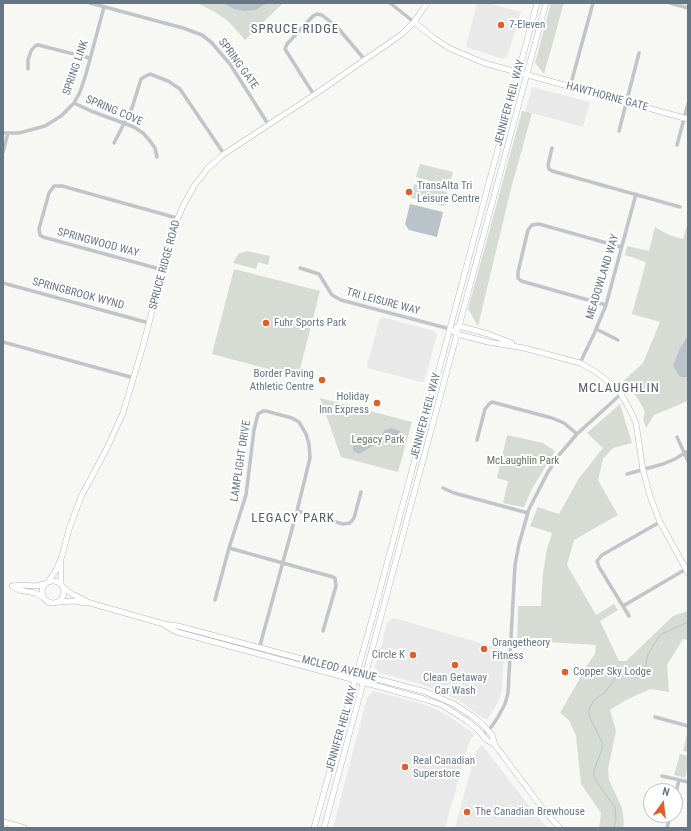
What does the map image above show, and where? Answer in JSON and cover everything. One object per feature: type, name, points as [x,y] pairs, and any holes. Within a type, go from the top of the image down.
[{"type":"main road","points":[[3,822],[24,828]]},
{"type":"street","name":"SPRING GATE","points":[[90,3],[183,28],[202,35],[211,42],[230,64],[268,124]]},
{"type":"street","points":[[390,3],[414,22]]},
{"type":"street","name":"SPRUCE RIDGE ROAD","points":[[46,583],[55,572],[61,559],[75,511],[123,413],[134,378],[177,218],[194,186],[208,168],[224,154],[314,95],[402,34],[414,22],[428,3]]},
{"type":"street","name":"JENNIFER HEIL WAY","points":[[314,828],[356,680],[537,3]]},
{"type":"street","name":"JENNIFER HEIL WAY","points":[[324,828],[546,3]]},
{"type":"street","points":[[570,87],[593,3]]},
{"type":"street","points":[[670,3],[688,8]]},
{"type":"street","name":"SPRING LINK","points":[[3,133],[8,134],[24,132],[45,126],[61,116],[74,103],[80,92],[104,7]]},
{"type":"street","points":[[314,95],[285,49],[287,44],[314,15],[322,15],[338,28],[365,60]]},
{"type":"street","name":"HAWTHORNE GATE","points":[[414,22],[440,43],[484,63],[686,118]]},
{"type":"street","points":[[28,69],[28,60],[31,51],[38,45],[90,58]]},
{"type":"street","points":[[619,131],[639,53]]},
{"type":"street","points":[[114,143],[132,108],[142,79],[150,74],[168,81],[180,89],[224,154]]},
{"type":"street","name":"SPRING COVE","points":[[74,103],[91,111],[125,123],[143,133],[155,148],[157,156]]},
{"type":"street","points":[[677,145],[686,118],[688,104]]},
{"type":"street","points":[[3,152],[8,134]]},
{"type":"street","points":[[552,148],[548,165],[552,171],[680,207]]},
{"type":"street","name":"SPRINGWOOD WAY","points":[[163,270],[42,237],[39,229],[49,193],[54,186],[62,186],[177,218]]},
{"type":"street","name":"MEADOWLAND WAY","points":[[580,363],[606,305],[636,194]]},
{"type":"street","points":[[606,305],[521,281],[518,278],[518,272],[526,237],[530,227],[535,224],[539,224],[621,247]]},
{"type":"street","name":"TRI LEISURE WAY","points":[[300,268],[319,274],[332,295],[341,300],[450,329]]},
{"type":"street","name":"SPRINGBROOK WYND","points":[[3,283],[149,323]]},
{"type":"street","points":[[450,329],[459,326],[488,334],[524,348]]},
{"type":"street","points":[[450,329],[457,334],[488,342],[524,348],[580,363],[607,380],[621,394],[636,423],[643,470],[650,496],[660,522],[687,571],[623,606]]},
{"type":"street","points":[[596,329],[618,340]]},
{"type":"street","points":[[3,342],[134,378]]},
{"type":"street","points":[[483,735],[495,722],[502,711],[508,693],[515,565],[519,544],[528,513],[548,472],[559,455],[577,434],[621,394]]},
{"type":"street","points":[[477,440],[486,406],[492,402],[558,420],[577,434]]},
{"type":"street","name":"LAMPLIGHT DRIVE","points":[[215,600],[229,548],[246,495],[257,418],[260,412],[263,411],[296,420],[302,426],[308,440],[310,458],[259,651]]},
{"type":"street","points":[[677,437],[688,461]]},
{"type":"street","points":[[627,474],[663,464],[688,451]]},
{"type":"street","points":[[443,488],[454,493],[528,513]]},
{"type":"street","points":[[297,511],[344,524],[350,524],[354,518],[361,492]]},
{"type":"street","points":[[629,616],[599,567],[597,561],[602,555],[660,522]]},
{"type":"street","points":[[229,548],[283,562],[335,578],[336,586],[323,631]]},
{"type":"street","name":"SPRUCE RIDGE ROAD","points":[[61,559],[60,577],[62,586]]},
{"type":"street","points":[[55,581],[62,586],[64,595],[58,603],[50,603],[35,593],[19,590],[12,586],[36,586],[55,581]]},
{"type":"street","points":[[42,597],[42,590],[46,583]]},
{"type":"street","name":"MCLEOD AVENUE","points":[[62,586],[72,594],[90,603]]},
{"type":"street","name":"MCLEOD AVENUE","points":[[58,603],[74,601],[90,603],[164,624],[177,632],[366,675],[441,697],[472,716],[488,730],[492,735],[495,745],[546,813],[560,828]]},
{"type":"street","name":"MCLEOD AVENUE","points":[[259,651],[363,683],[442,705],[467,721],[487,740],[495,745]]},
{"type":"street","points":[[655,717],[688,726]]},
{"type":"street","points":[[662,776],[688,782]]},
{"type":"shaded area","points":[[223,3],[267,3],[256,10],[244,11],[234,9]]},
{"type":"shaded area","points":[[477,3],[488,3],[521,12],[507,57],[503,59],[466,47]]},
{"type":"shaded area","points":[[532,87],[590,102],[583,127],[525,111]]},
{"type":"shaded area","points":[[410,204],[443,212],[437,237],[409,230],[405,224]]},
{"type":"shaded area","points":[[382,317],[434,331],[437,335],[424,382],[367,368],[379,321]]},
{"type":"shaded area","points":[[688,336],[688,377],[680,377],[673,366],[679,350]]},
{"type":"shaded area","points":[[391,428],[400,431],[398,440],[393,443],[378,443],[359,454],[353,451],[353,447],[355,445],[365,440],[380,437],[385,430]]},
{"type":"shaded area","points":[[394,618],[504,650],[502,689],[499,700],[488,719],[484,719],[461,702],[445,693],[411,681],[379,673],[375,667],[387,623]]},
{"type":"shaded area","name":"Real Canadian Superstore","points":[[374,691],[423,704],[438,710],[474,734],[468,745],[445,828],[333,828],[367,698]]},
{"type":"shaded area","points":[[482,745],[548,828],[455,828],[476,751]]},
{"type":"green space","points":[[197,3],[283,3],[245,40],[229,22],[215,12]]},
{"type":"green space","points":[[551,3],[564,3],[544,74],[535,63]]},
{"type":"green space","points":[[522,111],[532,113],[511,189],[478,326],[468,309]]},
{"type":"green space","points":[[420,164],[453,172],[449,186],[416,177]]},
{"type":"green space","points":[[414,184],[447,192],[444,206],[411,198]]},
{"type":"green space","points":[[688,222],[688,401],[654,415],[646,428],[643,419],[645,412],[641,404],[633,392],[621,383],[643,363],[660,322],[632,314],[646,262],[625,255],[627,246],[649,251],[655,227],[669,235],[683,239]]},
{"type":"green space","points":[[246,251],[270,256],[268,265],[258,262],[256,269],[233,263],[238,254]]},
{"type":"green space","name":"Fuhr Sports Park","points":[[234,269],[320,291],[298,377],[212,354]]},
{"type":"green space","name":"Legacy Park","points":[[320,398],[412,422],[398,472],[341,457]]},
{"type":"green space","points":[[620,404],[632,443],[613,448],[603,459],[598,480],[618,515],[574,540],[567,565],[596,615],[614,604],[618,610],[600,621],[619,661],[626,661],[673,616],[688,611],[688,640],[683,639],[667,665],[669,692],[650,689],[626,700],[610,710],[616,731],[608,769],[609,780],[622,808],[624,823],[623,828],[599,828],[601,813],[581,784],[576,736],[569,720],[560,713],[582,672],[595,654],[596,645],[517,640],[518,606],[541,606],[543,573],[547,549],[552,533],[530,526],[538,507],[559,514],[579,478],[603,448],[587,433]]},
{"type":"green space","name":"McLaughlin Park","points":[[507,435],[543,443],[555,451],[533,487],[524,507],[503,503],[508,481],[497,478]]},
{"type":"green space","points":[[688,730],[688,752],[683,751]]},
{"type":"green space","points":[[680,754],[688,756],[688,765],[685,778],[674,775]]},
{"type":"waterway","points":[[614,828],[616,820],[615,807],[594,776],[594,770],[602,749],[602,742],[589,716],[589,709],[594,700],[606,691],[620,672],[624,671],[634,675],[639,675],[645,668],[648,654],[660,635],[688,622]]},
{"type":"place","name":"7-Eleven","points":[[501,25]]},
{"type":"place","name":"TransAlta Tri Leisure Centre","points":[[409,192]]},
{"type":"place","name":"Fuhr Sports Park","points":[[266,323]]},
{"type":"place","name":"Border Paving Athletic Centre","points":[[322,380]]},
{"type":"place","name":"Holiday Inn Express","points":[[377,403]]},
{"type":"place","name":"Orangetheory Fitness","points":[[484,649]]},
{"type":"place","name":"Circle K","points":[[413,655]]},
{"type":"place","name":"Clean Getaway Car Wash","points":[[455,665]]},
{"type":"place","name":"Copper Sky Lodge","points":[[565,672]]},
{"type":"place","name":"Real Canadian Superstore","points":[[405,767]]},
{"type":"place","name":"The Canadian Brewhouse","points":[[467,812]]},
{"type":"district","name":"SPRUCE RIDGE","points":[[295,30]]},
{"type":"district","name":"MCLAUGHLIN","points":[[619,389]]},
{"type":"district","name":"LEGACY PARK","points":[[293,519]]}]
